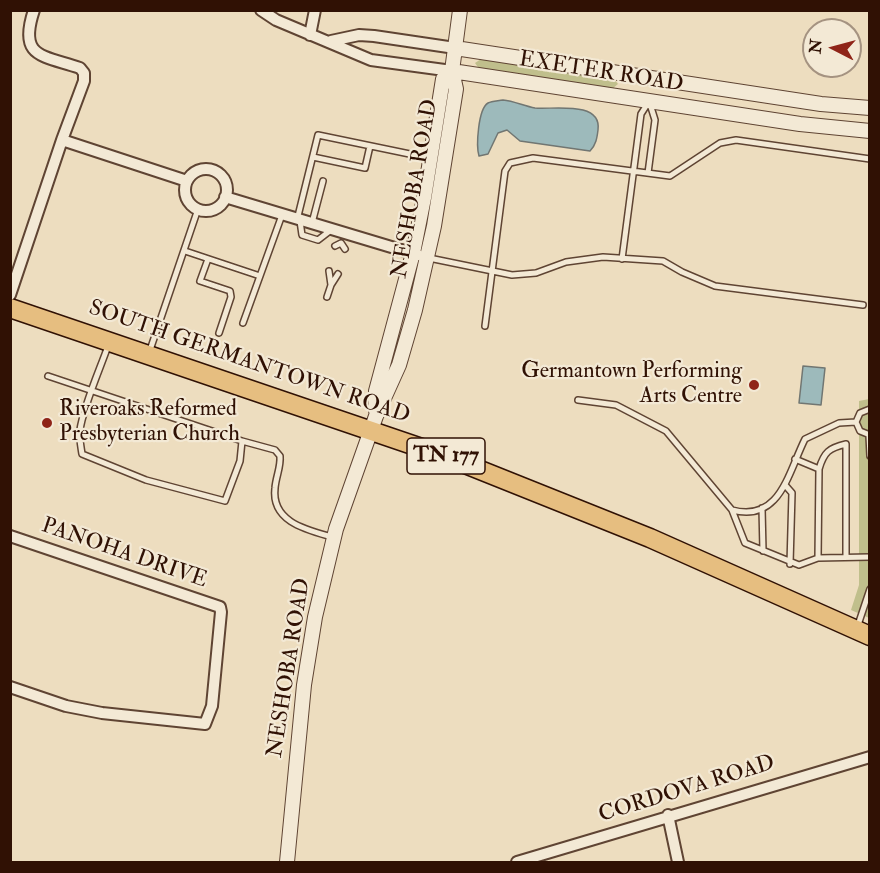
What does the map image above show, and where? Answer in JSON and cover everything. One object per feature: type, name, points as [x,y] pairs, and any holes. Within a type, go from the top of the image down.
[{"type":"main road","name":"SOUTH GERMANTOWN ROAD","points":[[10,308],[149,354],[373,422],[445,456],[661,542],[863,632]]},
{"type":"street","points":[[10,295],[84,81],[84,74],[80,68],[38,54],[29,45],[28,38],[34,10]]},
{"type":"street","name":"EXETER ROAD","points":[[261,10],[310,35],[331,41],[371,60],[800,124],[870,131]]},
{"type":"street","points":[[310,35],[315,10]]},
{"type":"street","name":"NESHOBA ROAD","points":[[419,255],[434,226],[456,89],[452,71],[460,10]]},
{"type":"street","name":"EXETER ROAD","points":[[331,41],[359,35],[374,36],[821,104],[870,108]]},
{"type":"street","name":"NESHOBA ROAD","points":[[287,862],[304,685],[315,617],[334,538],[373,422],[399,365],[415,310],[430,159],[443,79],[452,71]]},
{"type":"street","points":[[62,140],[187,181]]},
{"type":"street","points":[[212,170],[223,177],[226,184],[225,198],[211,210],[198,209],[188,200],[187,181],[195,172],[212,170]]},
{"type":"street","points":[[225,198],[331,230],[341,243],[419,255]]},
{"type":"street","name":"PANOHA DRIVE","points":[[10,537],[220,607],[221,612],[212,706],[205,724],[66,706],[10,687]]},
{"type":"street","name":"CORDOVA ROAD","points":[[517,862],[668,815],[870,757]]},
{"type":"street","points":[[668,815],[678,862]]},
{"type":"lane","points":[[622,259],[641,114],[649,101]]},
{"type":"lane","points":[[648,173],[655,120],[649,101]]},
{"type":"lane","points":[[331,230],[318,240],[302,236],[299,220],[318,135],[430,159]]},
{"type":"lane","points":[[484,326],[505,171],[510,163],[533,158],[670,176],[720,143],[736,140],[870,159]]},
{"type":"lane","points":[[313,158],[365,168],[369,146]]},
{"type":"lane","points":[[312,224],[323,181]]},
{"type":"lane","points":[[149,354],[198,209]]},
{"type":"lane","points":[[243,324],[282,215]]},
{"type":"lane","points":[[185,251],[260,276]]},
{"type":"lane","points":[[419,255],[512,275],[536,273],[566,262],[603,257],[663,261],[681,272],[715,286],[863,304]]},
{"type":"lane","points":[[208,259],[200,281],[230,291],[231,297],[219,333]]},
{"type":"lane","points":[[329,271],[331,285]]},
{"type":"lane","points":[[327,297],[338,274]]},
{"type":"lane","points":[[110,341],[80,430],[82,454],[146,480],[225,501],[240,461],[242,441]]},
{"type":"lane","points":[[48,376],[275,450],[280,456],[275,500],[284,518],[300,527],[334,538]]},
{"type":"lane","points":[[578,400],[616,405],[666,431],[732,510],[738,521],[741,539],[763,551],[790,564],[799,565],[818,558],[870,557]]},
{"type":"lane","points":[[870,409],[860,413],[856,422],[860,431],[869,435],[870,456]]},
{"type":"lane","points":[[732,510],[748,514],[772,504],[785,485],[805,439],[839,423],[856,422]]},
{"type":"lane","points":[[818,558],[819,469],[823,455],[832,447],[846,444],[846,557]]},
{"type":"lane","points":[[795,459],[819,469]]},
{"type":"lane","points":[[785,485],[792,493],[790,564]]},
{"type":"lane","points":[[762,508],[763,551]]},
{"type":"lane","points":[[863,632],[870,590]]},
{"type":"shaded area","points":[[481,59],[613,78],[618,84],[612,89],[480,70],[475,63]]},
{"type":"shaded area","points":[[869,399],[869,618],[851,610],[859,585],[859,401]]},
{"type":"water","points":[[503,100],[535,108],[584,110],[592,114],[597,121],[595,144],[590,151],[520,141],[507,130],[498,133],[488,154],[479,156],[478,136],[482,112],[488,103]]},
{"type":"water","points":[[803,366],[825,368],[821,405],[799,403]]},
{"type":"place","name":"Germantown Performing Arts Centre","points":[[754,385]]},
{"type":"place","name":"Riveroaks Reformed Presbyterian Church","points":[[47,423]]}]
